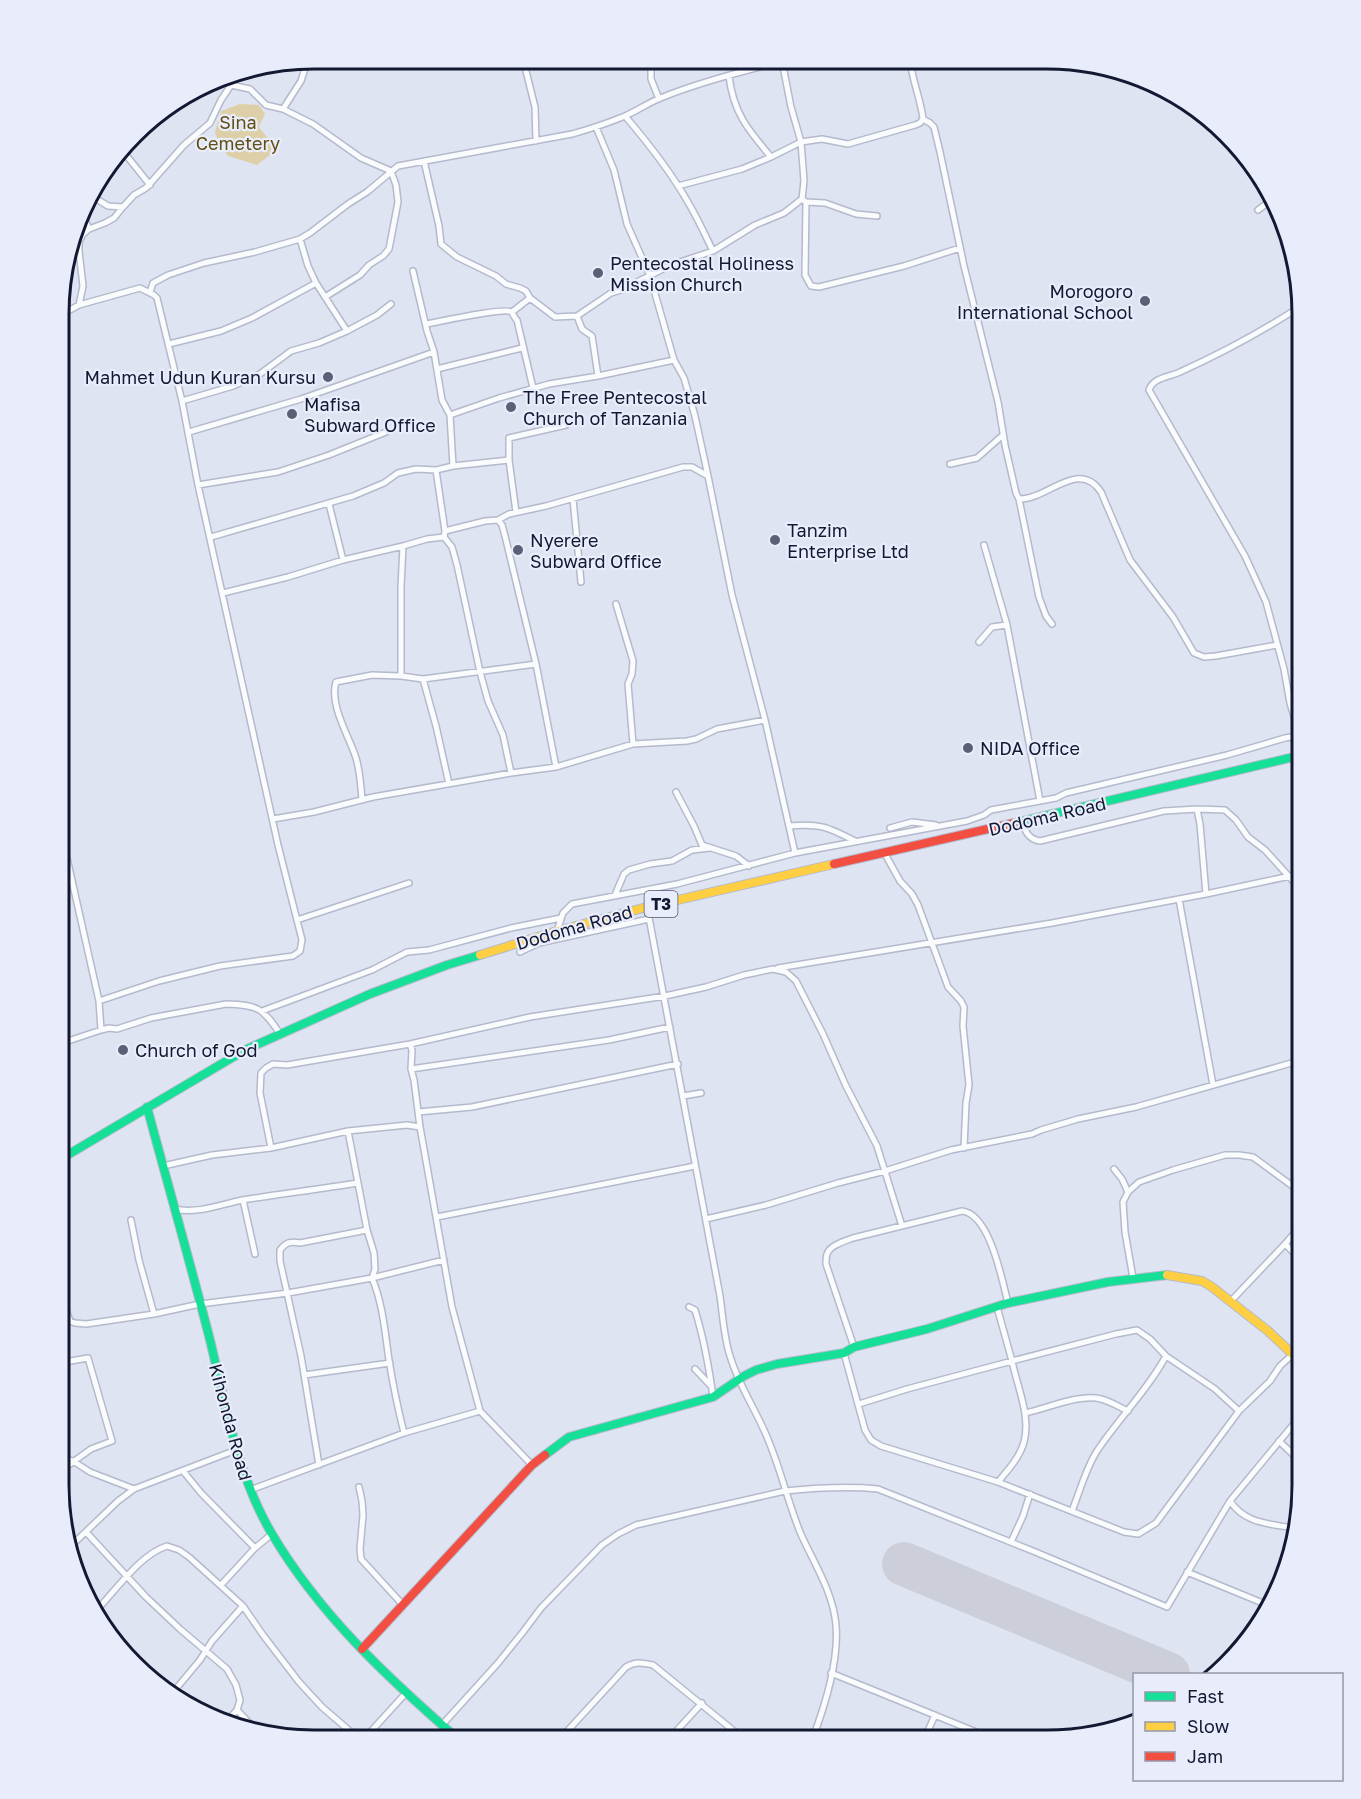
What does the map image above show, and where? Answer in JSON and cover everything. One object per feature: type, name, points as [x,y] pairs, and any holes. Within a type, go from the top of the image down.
[{"type":"main road","name":"Dodoma Road","points":[[69,1154],[245,1050],[333,1010],[447,965],[557,931],[647,907],[1134,796],[1292,757]]},
{"type":"main road","name":"Kihonda Road","points":[[147,1107],[200,1304],[236,1450],[250,1490],[272,1534],[330,1614],[405,1694],[448,1730]]},
{"type":"main road","points":[[362,1649],[532,1465],[569,1437],[712,1398],[723,1392],[738,1378],[756,1369],[844,1353],[854,1347],[927,1329],[1008,1303],[1083,1286],[1133,1278],[1172,1275],[1202,1281],[1268,1331],[1292,1355]]},
{"type":"street","points":[[526,69],[535,107],[536,141]]},
{"type":"street","points":[[651,69],[651,79],[659,99]]},
{"type":"street","points":[[150,292],[153,283],[168,275],[300,239],[368,192],[398,166],[572,134],[625,116],[659,99],[755,69]]},
{"type":"street","points":[[786,69],[791,107],[801,142],[804,181],[805,275],[811,286],[819,287],[892,269],[960,248]]},
{"type":"street","points":[[678,186],[742,169],[801,142],[822,139],[848,144],[920,123],[923,119],[922,111],[911,69]]},
{"type":"street","points":[[284,109],[301,81],[305,70]]},
{"type":"street","points":[[729,76],[739,116],[771,157]]},
{"type":"street","points":[[228,85],[250,89],[266,105],[284,109],[313,124],[361,158],[391,171],[398,202],[389,249],[360,275],[325,297]]},
{"type":"street","points":[[84,230],[105,224],[114,218],[134,195],[150,185],[184,145],[210,123],[231,86]]},
{"type":"street","points":[[625,116],[653,149],[678,186],[713,250]]},
{"type":"street","points":[[923,119],[933,127],[998,402],[1003,435],[1039,597],[1046,616],[1052,624]]},
{"type":"street","points":[[596,127],[614,170],[627,224],[650,276],[674,360],[684,378],[691,401],[732,595],[765,720],[795,853]]},
{"type":"street","points":[[127,156],[150,185]]},
{"type":"street","points":[[424,161],[441,244],[457,257],[496,276],[506,284],[526,291],[530,298],[555,317],[577,316],[611,293],[713,250],[755,225],[784,213],[804,201],[825,203],[856,214],[877,216]]},
{"type":"street","points":[[97,199],[108,206],[123,207]]},
{"type":"street","points":[[1258,210],[1266,204]]},
{"type":"street","points":[[87,223],[89,229]]},
{"type":"street","points":[[79,305],[83,286],[79,262],[80,242],[83,234],[89,229]]},
{"type":"street","points":[[300,239],[316,283],[347,331]]},
{"type":"street","points":[[413,272],[434,352],[442,400],[450,415],[453,466]]},
{"type":"street","points":[[169,344],[221,331],[252,318],[316,283]]},
{"type":"street","points":[[69,310],[79,305],[140,288],[157,298],[302,940],[300,951],[293,956],[220,966],[159,981],[99,1001]]},
{"type":"street","points":[[426,324],[494,311],[512,312],[530,298]]},
{"type":"street","points":[[182,401],[233,386],[260,374],[291,351],[319,343],[347,331],[377,315],[391,304]]},
{"type":"street","points":[[512,312],[517,320],[533,388]]},
{"type":"street","points":[[1292,312],[1244,341],[1178,373],[1155,381],[1149,390],[1245,556],[1266,602],[1292,709]]},
{"type":"street","points":[[577,316],[582,329],[592,336],[598,376]]},
{"type":"street","points":[[437,369],[522,348]]},
{"type":"street","points":[[189,432],[301,399],[434,352]]},
{"type":"street","points":[[450,415],[549,384],[674,360]]},
{"type":"street","points":[[516,512],[509,460],[509,438],[566,425]]},
{"type":"street","points":[[198,485],[278,472],[386,432]]},
{"type":"street","points":[[950,464],[977,458],[1003,435]]},
{"type":"street","points":[[211,537],[353,496],[384,483],[398,472],[416,469],[436,470],[509,460]]},
{"type":"street","points":[[223,593],[403,546],[484,521],[498,520],[516,512],[683,467],[692,467],[708,476]]},
{"type":"street","points":[[436,470],[444,534],[452,547],[480,672],[488,701],[503,735],[511,773]]},
{"type":"street","points":[[1019,499],[1026,499],[1077,478],[1091,480],[1101,492],[1130,560],[1173,617],[1194,653],[1204,657],[1216,656],[1277,645]]},
{"type":"street","points":[[573,498],[581,582]]},
{"type":"street","points":[[329,504],[344,560]]},
{"type":"street","points":[[498,520],[505,536],[536,664],[556,767]]},
{"type":"street","points":[[984,545],[1007,625],[1040,801]]},
{"type":"street","points":[[401,676],[403,546]]},
{"type":"street","points":[[615,604],[633,661],[632,674],[627,684],[633,744]]},
{"type":"street","points":[[980,642],[992,627],[1007,625]]},
{"type":"street","points":[[362,800],[356,758],[338,712],[334,688],[336,682],[372,675],[423,679],[536,664]]},
{"type":"street","points":[[423,679],[448,784]]},
{"type":"street","points":[[273,819],[448,784],[556,767],[633,744],[687,741],[717,729],[765,720]]},
{"type":"street","points":[[557,931],[561,918],[572,904],[677,884],[795,853],[941,826],[984,816],[992,810],[1040,801],[1292,737]]},
{"type":"street","points":[[676,792],[702,845],[736,856],[749,866]]},
{"type":"street","points":[[1197,809],[1206,894]]},
{"type":"street","points":[[1022,821],[1026,832],[1033,840],[1040,841],[1164,810],[1225,810],[1236,820],[1248,837],[1265,850],[1292,878]]},
{"type":"street","points":[[890,828],[912,822],[941,826]]},
{"type":"street","points":[[789,826],[825,827],[855,841]]},
{"type":"street","points":[[615,895],[623,876],[629,870],[672,861],[696,849],[710,848]]},
{"type":"street","points":[[884,853],[900,881],[918,905],[948,987],[961,1001],[963,1007],[969,1085],[964,1148]]},
{"type":"street","points":[[69,867],[99,1001],[101,1030]]},
{"type":"street","points":[[271,1148],[260,1093],[261,1073],[266,1068],[278,1064],[287,1065],[410,1044],[530,1017],[665,996],[773,969],[1052,923],[1290,876]]},
{"type":"street","points":[[297,920],[409,883]]},
{"type":"street","points":[[1179,899],[1212,1085]]},
{"type":"street","points":[[647,907],[678,1064],[730,1357],[775,1456],[800,1532],[832,1605],[836,1641],[831,1673],[816,1730]]},
{"type":"street","points":[[262,1011],[372,970],[407,952],[429,950],[511,928],[561,918]]},
{"type":"street","points":[[520,952],[550,940],[649,919]]},
{"type":"street","points":[[773,969],[786,972],[796,981],[873,1139],[902,1226]]},
{"type":"street","points":[[69,1041],[151,1018],[226,1004],[257,1007],[269,1017],[281,1035]]},
{"type":"street","points":[[411,1069],[609,1040],[670,1027]]},
{"type":"street","points":[[410,1044],[411,1069],[420,1127],[452,1307],[480,1411],[532,1465]]},
{"type":"street","points":[[706,1219],[766,1205],[927,1157],[1032,1134],[1078,1119],[1136,1107],[1292,1063]]},
{"type":"street","points":[[418,1112],[472,1107],[678,1064]]},
{"type":"street","points":[[683,1096],[701,1093]]},
{"type":"street","points":[[163,1166],[212,1155],[271,1148],[348,1131],[407,1125],[420,1127]]},
{"type":"street","points":[[348,1131],[375,1260],[372,1278],[382,1314],[404,1433]]},
{"type":"street","points":[[1133,1278],[1123,1202],[1128,1192],[1139,1182],[1225,1155],[1239,1155],[1253,1157],[1292,1186]]},
{"type":"street","points":[[436,1217],[695,1166]]},
{"type":"street","points":[[1114,1169],[1128,1192]]},
{"type":"street","points":[[174,1209],[187,1211],[243,1200],[358,1183]]},
{"type":"street","points":[[243,1200],[255,1254]]},
{"type":"street","points":[[854,1347],[826,1264],[827,1253],[837,1244],[853,1238],[962,1211],[972,1214],[979,1220],[995,1253],[1008,1303]]},
{"type":"street","points":[[131,1220],[154,1314]]},
{"type":"street","points":[[319,1465],[304,1375],[279,1256],[280,1250],[284,1244],[291,1241],[300,1243],[367,1230]]},
{"type":"street","points":[[1231,1301],[1292,1236]]},
{"type":"street","points":[[1286,1244],[1292,1250]]},
{"type":"street","points":[[69,1319],[75,1323],[86,1324],[106,1322],[200,1304],[288,1293],[372,1278],[444,1260]]},
{"type":"street","points":[[689,1307],[695,1310],[702,1332],[710,1372],[712,1398]]},
{"type":"street","points":[[997,1307],[1025,1413],[1025,1441],[998,1482]]},
{"type":"street","points":[[859,1404],[1012,1361],[1137,1330],[1150,1339],[1166,1356],[1215,1389],[1239,1411]]},
{"type":"street","points":[[844,1353],[865,1430],[871,1440],[881,1446],[998,1482],[1124,1532],[1138,1534],[1156,1522],[1239,1411],[1270,1381],[1280,1366],[1292,1355]]},
{"type":"street","points":[[1072,1511],[1096,1453],[1137,1400],[1166,1356]]},
{"type":"street","points":[[69,1361],[88,1358],[112,1439],[111,1442],[91,1449],[69,1464]]},
{"type":"street","points":[[304,1375],[390,1363]]},
{"type":"street","points":[[694,1369],[711,1386]]},
{"type":"street","points":[[1025,1413],[1080,1399],[1094,1398],[1102,1399],[1128,1411]]},
{"type":"street","points":[[250,1490],[404,1433],[480,1411]]},
{"type":"street","points":[[442,1725],[498,1663],[541,1608],[610,1539],[636,1526],[785,1491],[852,1487],[878,1489],[1167,1607],[1230,1501],[1292,1426]]},
{"type":"street","points":[[1279,1441],[1292,1453]]},
{"type":"street","points":[[75,1541],[134,1489],[236,1450]]},
{"type":"street","points":[[69,1460],[90,1472],[134,1489]]},
{"type":"street","points":[[183,1471],[201,1493],[255,1548]]},
{"type":"street","points":[[359,1487],[363,1515],[361,1559],[403,1605]]},
{"type":"street","points":[[1011,1542],[1030,1494]]},
{"type":"street","points":[[1230,1501],[1251,1520],[1288,1527]]},
{"type":"street","points":[[86,1532],[165,1616],[227,1669],[240,1700],[237,1710],[232,1716]]},
{"type":"street","points":[[221,1585],[255,1548],[272,1534]]},
{"type":"street","points":[[101,1606],[126,1576],[161,1548],[171,1546],[189,1557],[243,1606],[299,1682],[347,1730]]},
{"type":"street","points":[[1187,1572],[1262,1603]]},
{"type":"street","points":[[177,1688],[220,1631],[243,1606]]},
{"type":"street","points":[[569,1730],[626,1667],[639,1662],[653,1665],[733,1730]]},
{"type":"street","points":[[831,1673],[973,1730]]},
{"type":"street","points":[[372,1730],[405,1694]]},
{"type":"street","points":[[677,1730],[702,1703]]},
{"type":"street","points":[[237,1710],[248,1721]]},
{"type":"street","points":[[928,1730],[935,1714]]},
{"type":"green space","name":"Sina Cemetery","points":[[240,104],[259,105],[265,114],[259,126],[273,144],[270,155],[257,165],[228,156],[220,146],[215,132],[221,111]]},
{"type":"runway","points":[[904,1564],[1166,1673]]},
{"type":"traffic: fast","points":[[1014,823],[1292,757]]},
{"type":"traffic: fast","points":[[69,1154],[245,1050],[370,994],[480,955]]},
{"type":"traffic: fast","points":[[147,1107],[234,1440],[260,1511],[291,1564],[333,1618],[381,1669],[448,1730]]},
{"type":"traffic: fast","points":[[545,1455],[569,1437],[713,1397],[756,1370],[777,1364],[844,1353],[854,1347],[927,1329],[1008,1303],[1108,1282],[1167,1275]]},
{"type":"traffic: slow","points":[[480,955],[647,907],[834,864]]},
{"type":"traffic: slow","points":[[1167,1275],[1202,1281],[1212,1287],[1268,1331],[1292,1354]]},
{"type":"traffic: jam","points":[[834,864],[1014,823]]},
{"type":"traffic: jam","points":[[362,1649],[532,1465],[545,1455]]},
{"type":"place","name":"Pentecostal Holiness Mission Church","points":[[598,273]]},
{"type":"place","name":"Morogoro International School","points":[[1145,301]]},
{"type":"place","name":"Mahmet Udun Kuran Kursu","points":[[328,377]]},
{"type":"place","name":"The Free Pentecostal Church of Tanzania","points":[[511,407]]},
{"type":"place","name":"Mafisa Subward Office","points":[[292,414]]},
{"type":"place","name":"Tanzim Enterprise Ltd","points":[[775,540]]},
{"type":"place","name":"Nyerere Subward Office","points":[[518,550]]},
{"type":"place","name":"NIDA Office","points":[[968,748]]},
{"type":"place","name":"Church of God","points":[[123,1050]]}]
